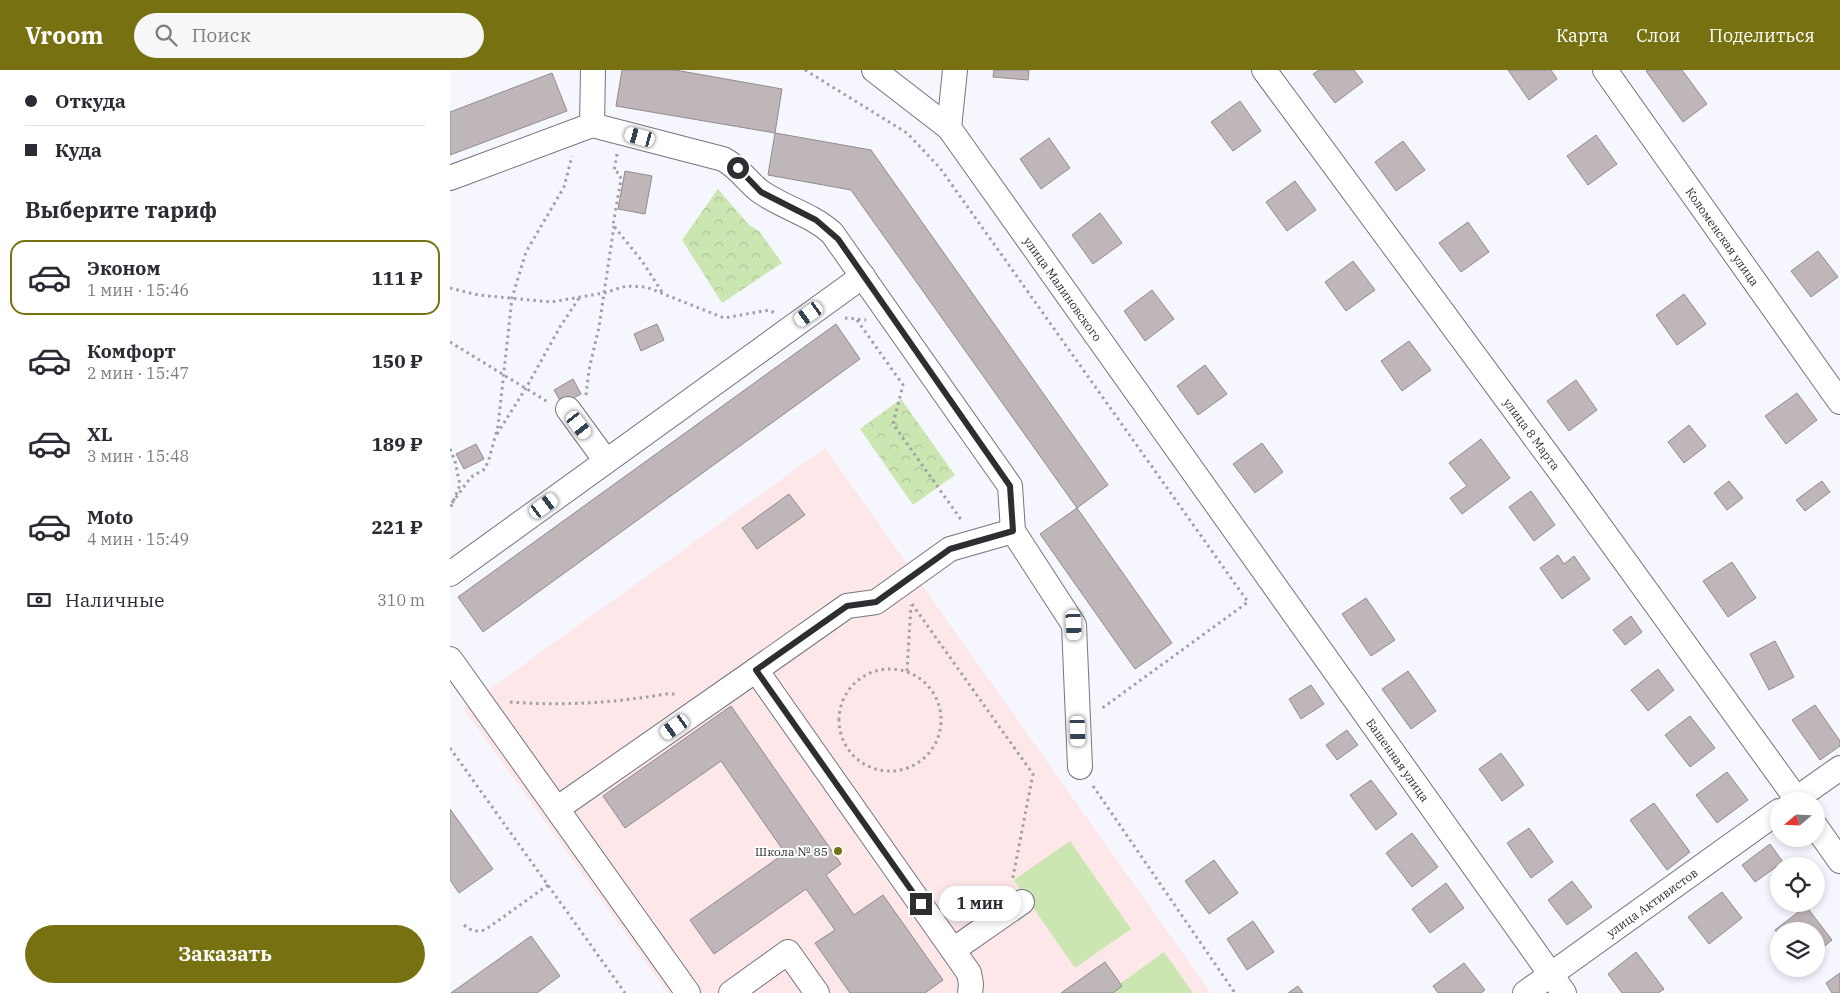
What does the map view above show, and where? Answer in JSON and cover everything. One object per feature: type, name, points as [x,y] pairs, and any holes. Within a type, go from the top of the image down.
[{"type":"street","points":[[584,128],[592,70]]},
{"type":"street","name":"улица Малиновского","points":[[874,70],[948,128],[1232,527]]},
{"type":"street","points":[[948,128],[955,70]]},
{"type":"street","name":"улица 8 Марта","points":[[1264,70],[1567,481],[1783,792]]},
{"type":"street","name":"Коломенская улица","points":[[1605,70],[1840,402]]},
{"type":"street","points":[[450,178],[584,128],[620,132],[716,157],[730,163],[738,168],[761,192],[824,226],[838,239],[1010,486],[1013,531],[1074,625],[1080,767]]},
{"type":"street","points":[[450,574],[863,276]]},
{"type":"street","points":[[576,420],[606,461]]},
{"type":"street","name":"Башенная улица","points":[[1232,527],[1564,993]]},
{"type":"street","points":[[558,808],[847,606],[876,602],[950,549],[1013,531]]},
{"type":"street","points":[[450,658],[688,993]]},
{"type":"street","points":[[756,670],[969,973],[970,993]]},
{"type":"street","name":"улица Активистов","points":[[1806,792],[1840,768]]},
{"type":"street","name":"улица Активистов","points":[[1525,993],[1770,818]]},
{"type":"street","points":[[1825,840],[1840,861]]},
{"type":"street","points":[[953,950],[1022,902]]},
{"type":"street","points":[[731,993],[788,952],[817,993]]},
{"type":"path","points":[[806,70],[908,133],[940,168],[1248,602],[1078,725]]},
{"type":"path","points":[[452,503],[471,477],[485,469],[489,459],[495,438],[512,298],[526,252],[564,187],[584,128]]},
{"type":"path","points":[[450,342],[576,420],[585,404],[589,370],[599,327],[621,179],[619,173],[614,171],[620,132]]},
{"type":"path","points":[[614,226],[642,261],[662,293]]},
{"type":"path","points":[[450,288],[478,295],[551,302],[604,293],[626,286],[646,287],[724,318],[769,310],[782,317]]},
{"type":"path","points":[[495,438],[579,297]]},
{"type":"path","points":[[809,314],[896,324]]},
{"type":"path","points":[[856,319],[903,384],[893,424],[964,523]]},
{"type":"path","points":[[450,449],[460,485],[450,509]]},
{"type":"path","points":[[459,481],[468,482]]},
{"type":"path","points":[[907,671],[912,603],[1033,774],[1012,881],[1022,902]]},
{"type":"path","points":[[891,669],[907,671],[921,679],[932,690],[939,705],[942,720],[939,736],[932,750],[920,762],[906,769],[890,771],[874,769],[860,761],[849,750],[841,736],[839,720],[842,704],[849,689],[861,678],[875,671],[891,669]]},
{"type":"path","points":[[480,700],[591,704],[666,694],[684,694]]},
{"type":"path","points":[[450,748],[625,993]]},
{"type":"path","points":[[1080,767],[1235,993]]},
{"type":"path","points":[[464,924],[469,930],[476,932],[485,930],[548,885]]},
{"type":"shaded area","name":"Школа № 85","points":[[825,448],[1211,993],[668,993],[463,708]]},
{"type":"green space","points":[[718,189],[749,225],[759,231],[782,263],[722,303],[682,240]]},
{"type":"green space","points":[[901,399],[955,475],[913,505],[860,429]]},
{"type":"green space","points":[[1070,841],[1131,929],[1075,968],[1014,880]]},
{"type":"green space","points":[[1164,952],[1193,993],[1107,993]]},
{"type":"building","points":[[622,70],[675,70],[782,89],[775,133],[616,106]]},
{"type":"building","points":[[994,70],[1029,70],[1028,80],[993,77]]},
{"type":"building","points":[[1319,70],[1354,70],[1363,82],[1335,103],[1313,74]]},
{"type":"building","points":[[1508,70],[1551,70],[1557,79],[1529,100]]},
{"type":"building","points":[[1647,70],[1682,70],[1707,104],[1683,122]]},
{"type":"building","points":[[552,73],[567,111],[450,155],[450,112]]},
{"type":"building","points":[[1240,101],[1261,131],[1233,151],[1211,122]]},
{"type":"building","points":[[775,133],[871,150],[1108,485],[1077,508],[851,190],[768,175]]},
{"type":"building","points":[[1596,135],[1617,164],[1588,185],[1567,156]]},
{"type":"building","points":[[1049,138],[1070,168],[1041,189],[1020,159]]},
{"type":"building","points":[[1403,141],[1425,170],[1396,191],[1375,162]]},
{"type":"building","points":[[625,171],[652,176],[645,214],[618,209]]},
{"type":"building","points":[[1295,181],[1316,210],[1287,231],[1266,202]]},
{"type":"building","points":[[1100,213],[1122,243],[1093,264],[1072,235]]},
{"type":"building","points":[[1468,222],[1489,252],[1461,272],[1439,243]]},
{"type":"building","points":[[1818,251],[1838,277],[1811,297],[1791,271]]},
{"type":"building","points":[[1353,261],[1375,290],[1346,311],[1325,282]]},
{"type":"building","points":[[1152,290],[1174,319],[1145,341],[1124,311]]},
{"type":"building","points":[[1684,294],[1706,324],[1677,345],[1656,315]]},
{"type":"building","points":[[657,324],[664,340],[641,351],[634,334]]},
{"type":"building","points":[[836,324],[860,359],[483,632],[458,597]]},
{"type":"building","points":[[1409,341],[1431,370],[1402,391],[1381,361]]},
{"type":"building","points":[[1205,365],[1227,394],[1198,415],[1177,386]]},
{"type":"building","points":[[573,379],[581,394],[562,404],[554,390]]},
{"type":"building","points":[[1576,380],[1597,410],[1569,431],[1547,401]]},
{"type":"building","points":[[1797,393],[1817,420],[1786,444],[1765,416]]},
{"type":"building","points":[[1689,425],[1706,446],[1684,463],[1668,442]]},
{"type":"building","points":[[1481,439],[1510,478],[1462,514],[1450,498],[1467,486],[1449,463]]},
{"type":"building","points":[[1262,443],[1283,472],[1255,493],[1233,464]]},
{"type":"building","points":[[476,444],[484,459],[464,469],[456,454]]},
{"type":"building","points":[[1729,481],[1743,498],[1727,510],[1714,493]]},
{"type":"building","points":[[1822,481],[1830,492],[1805,511],[1796,500]]},
{"type":"building","points":[[1531,491],[1555,525],[1534,541],[1509,507]]},
{"type":"building","points":[[789,494],[805,515],[757,549],[742,528]]},
{"type":"building","points":[[1077,508],[1172,643],[1135,669],[1040,534]]},
{"type":"building","points":[[1558,555],[1564,564],[1574,556],[1590,579],[1562,599],[1540,568]]},
{"type":"building","points":[[1732,562],[1756,598],[1728,617],[1703,581]]},
{"type":"building","points":[[1366,598],[1395,640],[1371,656],[1342,614]]},
{"type":"building","points":[[1631,616],[1642,632],[1625,645],[1613,630]]},
{"type":"building","points":[[1775,641],[1794,677],[1769,690],[1750,654]]},
{"type":"building","points":[[1658,669],[1674,690],[1648,711],[1631,690]]},
{"type":"building","points":[[1408,671],[1436,711],[1411,729],[1382,689]]},
{"type":"building","points":[[1311,685],[1324,704],[1301,719],[1289,699]]},
{"type":"building","points":[[1815,705],[1840,741],[1840,746],[1820,760],[1792,720]]},
{"type":"building","points":[[731,706],[841,864],[826,875],[854,915],[883,895],[943,980],[925,993],[850,993],[815,943],[835,930],[806,889],[714,954],[690,920],[785,853],[721,761],[625,828],[603,796]]},
{"type":"building","points":[[1690,716],[1715,748],[1690,767],[1665,735]]},
{"type":"building","points":[[1347,730],[1358,745],[1337,760],[1326,745]]},
{"type":"building","points":[[1501,753],[1524,785],[1502,801],[1479,769]]},
{"type":"building","points":[[1727,772],[1748,800],[1717,823],[1696,795]]},
{"type":"building","points":[[1371,780],[1397,814],[1376,830],[1350,795]]},
{"type":"building","points":[[1654,803],[1690,852],[1667,870],[1630,820]]},
{"type":"building","points":[[450,809],[493,869],[459,893],[450,880]]},
{"type":"building","points":[[1529,828],[1553,862],[1531,878],[1507,843]]},
{"type":"building","points":[[1412,833],[1438,867],[1412,887],[1386,853]]},
{"type":"building","points":[[1770,844],[1770,848],[1773,848],[1779,857],[1770,857],[1770,871],[1755,882],[1742,865]]},
{"type":"building","points":[[1214,860],[1238,893],[1209,914],[1185,881]]},
{"type":"building","points":[[1572,881],[1592,907],[1567,925],[1548,900]]},
{"type":"building","points":[[1446,883],[1464,908],[1430,933],[1412,909]]},
{"type":"building","points":[[1722,892],[1742,918],[1709,944],[1688,917]]},
{"type":"building","points":[[1798,912],[1811,912],[1818,922],[1785,922]]},
{"type":"building","points":[[1253,921],[1274,952],[1247,970],[1227,939]]},
{"type":"building","points":[[1825,931],[1832,940],[1825,946]]},
{"type":"building","points":[[531,936],[560,976],[537,993],[451,993]]},
{"type":"building","points":[[1636,952],[1664,989],[1658,993],[1622,993],[1608,974]]},
{"type":"building","points":[[1105,962],[1122,986],[1113,993],[1061,993]]},
{"type":"building","points":[[1464,963],[1485,990],[1481,993],[1438,993],[1433,986]]},
{"type":"building","points":[[1840,973],[1840,993],[1832,993],[1826,983]]},
{"type":"building","points":[[1298,986],[1303,993],[1288,993]]},
{"type":"place","name":"Школа № 85","points":[[838,851]]},
{"type":"route","points":[[738,168],[761,192],[808,215],[838,239],[1010,486],[1013,531],[950,549],[876,602],[847,606],[756,670],[921,904]]}]
